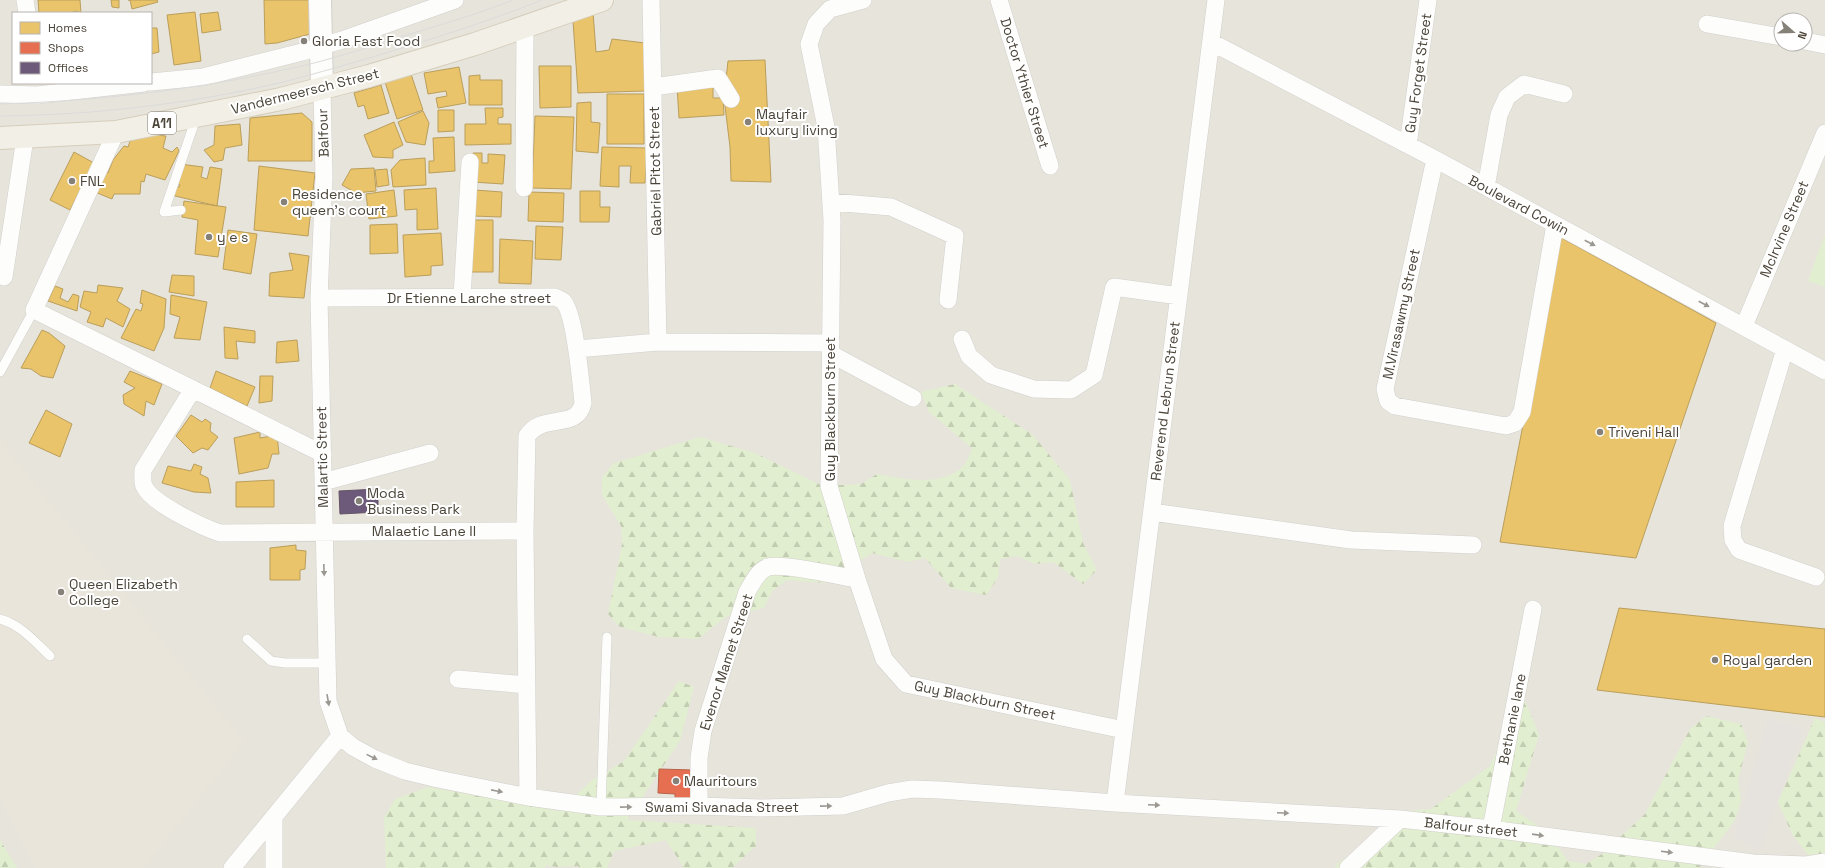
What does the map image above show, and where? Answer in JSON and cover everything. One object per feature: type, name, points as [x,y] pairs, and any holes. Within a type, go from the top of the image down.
[{"type":"main road","name":"Vandermeersch Street","points":[[0,138],[25,138],[116,132],[322,89],[399,67],[525,27],[602,0]]},
{"type":"street","points":[[25,0],[27,12]]},
{"type":"street","points":[[320,0],[322,89]]},
{"type":"street","points":[[152,82],[202,77],[321,46],[455,0]]},
{"type":"street","name":"Gabriel Pitot Street","points":[[651,0],[658,342]]},
{"type":"street","name":"Guy Blackburn Street","points":[[862,0],[830,9],[816,24],[809,44],[826,127],[830,202],[831,348],[829,486],[857,579],[884,659],[906,684],[1124,730]]},
{"type":"street","name":"Doctor Ythier Street","points":[[999,0],[1050,166]]},
{"type":"street","name":"Reverend Lebrun Street","points":[[1115,803],[1216,0]]},
{"type":"street","name":"Guy Forget Street","points":[[1408,145],[1428,0]]},
{"type":"street","points":[[1707,24],[1773,36]]},
{"type":"street","points":[[524,188],[525,27]]},
{"type":"street","name":"Boulevard Cowin","points":[[1211,42],[1556,224],[1825,371]]},
{"type":"street","points":[[1813,43],[1825,45]]},
{"type":"street","points":[[653,87],[718,78],[731,100]]},
{"type":"street","points":[[0,94],[36,89],[126,84]]},
{"type":"street","points":[[1486,187],[1499,115],[1507,97],[1524,84],[1564,94]]},
{"type":"street","name":"Balfour","points":[[322,89],[324,177]]},
{"type":"street","points":[[116,132],[34,310],[323,454]]},
{"type":"street","name":"Mclrvine Street","points":[[1744,326],[1825,133]]},
{"type":"street","points":[[4,277],[25,138]]},
{"type":"street","name":"M.Virasawmy Street","points":[[1434,159],[1385,390],[1388,401],[1395,406],[1506,426],[1514,423],[1522,412],[1556,224]]},
{"type":"street","points":[[462,297],[470,162]]},
{"type":"street","name":"Malartic Street","points":[[324,177],[320,298],[323,531],[328,701],[340,736]]},
{"type":"street","points":[[830,202],[891,207],[955,236],[948,300]]},
{"type":"street","points":[[962,339],[969,356],[991,375],[1034,389],[1071,390],[1094,375],[1114,287],[1179,296]]},
{"type":"street","name":"Dr Etienne Larche street","points":[[320,298],[555,297],[563,301],[568,310],[577,349],[583,403],[582,410],[576,417],[536,426],[527,436],[525,531],[528,798]]},
{"type":"street","points":[[577,349],[658,342],[831,348],[913,398]]},
{"type":"street","points":[[1785,349],[1732,526],[1733,540],[1739,550],[1816,577]]},
{"type":"street","name":"Malaetic Lane II","points":[[193,389],[143,470],[143,484],[150,495],[200,527],[220,533],[323,531],[525,531]]},
{"type":"street","points":[[323,482],[430,453]]},
{"type":"street","points":[[1152,512],[1351,540],[1473,545]]},
{"type":"street","name":"Evenor Mamet Street","points":[[699,806],[699,758],[703,731],[747,592],[758,574],[768,567],[787,567],[857,579]]},
{"type":"street","name":"Bethanie lane","points":[[1491,829],[1533,609]]},
{"type":"street","points":[[458,679],[527,685]]},
{"type":"street","points":[[232,868],[340,736]]},
{"type":"street","name":"Swami Sivanada Street","points":[[340,736],[353,747],[375,759],[405,771],[528,798],[601,807],[699,806],[761,808],[843,806],[888,793],[912,789],[1115,803]]},
{"type":"street","name":"Balfour street","points":[[1115,803],[1400,819],[1491,829],[1753,863],[1806,865],[1825,862]]},
{"type":"street","points":[[274,816],[274,868]]},
{"type":"street","points":[[1348,868],[1400,819]]},
{"type":"lane","points":[[181,210],[164,212],[197,116]]},
{"type":"lane","points":[[0,372],[34,310]]},
{"type":"lane","points":[[0,619],[8,621],[23,630],[50,656]]},
{"type":"lane","points":[[601,807],[607,637]]},
{"type":"lane","points":[[247,639],[271,661],[285,663],[327,664]]},
{"type":"shaded area","points":[[0,0],[1825,0],[1825,868],[0,868]]},
{"type":"shaded area","name":"Queen Elizabeth College","points":[[0,441],[244,742],[143,868],[35,868],[0,798]]},
{"type":"shaded area","points":[[1768,718],[1803,729],[1760,851],[1734,837]]},
{"type":"green space","points":[[1825,234],[1825,287],[1808,281]]},
{"type":"green space","points":[[955,384],[1033,435],[1070,480],[1083,543],[1097,570],[1083,584],[1053,562],[1035,564],[1018,556],[1000,559],[998,578],[986,595],[951,588],[925,558],[908,562],[872,553],[825,583],[787,580],[772,591],[764,608],[727,616],[698,639],[659,637],[620,627],[608,614],[622,544],[621,526],[602,495],[602,477],[614,463],[700,437],[755,453],[823,486],[861,484],[877,474],[923,480],[945,477],[964,465],[972,448],[929,412],[921,392]]},
{"type":"green space","points":[[679,681],[694,687],[680,741],[627,820],[756,828],[756,846],[732,868],[684,868],[666,840],[614,851],[607,868],[580,868],[578,866],[557,867],[546,865],[545,868],[386,868],[384,818],[395,799],[429,787],[559,811],[591,781],[624,761]]},
{"type":"green space","points":[[1525,700],[1539,735],[1516,811],[1546,831],[1568,861],[1586,864],[1602,854],[1645,814],[1690,729],[1706,716],[1741,724],[1748,742],[1738,780],[1741,800],[1735,820],[1699,868],[1335,868],[1338,863],[1373,841],[1395,812],[1431,809],[1490,766],[1513,714]]},
{"type":"green space","points":[[1815,718],[1825,722],[1825,868],[1818,868],[1792,834],[1778,802]]},
{"type":"green space","points":[[0,840],[17,868],[0,868]]},
{"type":"building: Homes","points":[[38,0],[80,0],[81,12],[39,12]]},
{"type":"building: Homes","points":[[111,0],[119,0],[119,8],[112,7]]},
{"type":"building: Homes","points":[[130,0],[157,0],[158,2],[132,9]]},
{"type":"building: Homes","points":[[264,0],[312,0],[310,34],[277,43],[265,44]]},
{"type":"building: Homes","points":[[195,12],[201,61],[174,65],[167,15]]},
{"type":"building: Homes","points":[[218,12],[221,30],[202,33],[200,14]]},
{"type":"building: Homes","points":[[593,12],[596,52],[609,50],[612,39],[645,43],[645,91],[578,93],[573,21]]},
{"type":"building: Homes","points":[[152,28],[157,28],[159,52],[152,54]]},
{"type":"building: Homes","name":"Mayfair luxury living","points":[[765,60],[771,182],[731,181],[730,147],[724,98],[728,61]]},
{"type":"building: Homes","points":[[539,66],[571,66],[571,107],[540,108]]},
{"type":"building: Homes","points":[[459,67],[466,103],[438,108],[436,98],[447,96],[446,91],[428,94],[424,73]]},
{"type":"building: Homes","points":[[410,71],[423,110],[397,119],[384,79]]},
{"type":"building: Homes","points":[[480,75],[480,80],[502,80],[502,105],[469,105],[469,76]]},
{"type":"building: Homes","points":[[713,84],[713,98],[723,98],[724,115],[679,118],[677,86]]},
{"type":"building: Homes","points":[[381,85],[389,113],[368,119],[364,105],[358,107],[354,93]]},
{"type":"building: Homes","points":[[607,94],[644,94],[644,144],[607,144]]},
{"type":"building: Homes","points":[[591,102],[591,122],[600,123],[598,153],[576,151],[577,103]]},
{"type":"building: Homes","points":[[485,108],[503,108],[503,117],[498,118],[498,124],[511,124],[511,144],[465,145],[465,124],[486,124]]},
{"type":"building: Homes","points":[[438,110],[454,110],[454,131],[438,132]]},
{"type":"building: Homes","points":[[423,111],[429,123],[425,145],[406,142],[398,122]]},
{"type":"building: Homes","points":[[302,113],[312,122],[312,161],[248,161],[250,118]]},
{"type":"building: Homes","points":[[535,116],[574,117],[571,189],[532,188]]},
{"type":"building: Homes","points":[[394,122],[403,145],[393,150],[393,158],[373,157],[364,135]]},
{"type":"building: Homes","points":[[240,124],[242,145],[225,148],[223,160],[214,162],[204,150],[214,145],[215,126]]},
{"type":"building: Homes","points":[[133,133],[166,136],[163,148],[172,152],[177,147],[179,151],[165,180],[146,174],[144,182],[141,181],[140,194],[114,194],[112,199],[95,192],[103,172],[108,173],[113,160],[124,146],[128,147]]},
{"type":"building: Homes","points":[[454,137],[455,171],[429,173],[429,161],[434,161],[433,138]]},
{"type":"building: Homes","points":[[602,147],[647,148],[645,183],[630,183],[631,166],[619,166],[619,187],[600,186]]},
{"type":"building: Homes","name":"FNL","points":[[74,152],[94,163],[70,210],[50,200]]},
{"type":"building: Homes","points":[[473,153],[482,153],[482,163],[488,163],[488,154],[505,155],[503,184],[472,182]]},
{"type":"building: Homes","points":[[425,158],[426,185],[393,187],[391,170],[400,160]]},
{"type":"building: Homes","points":[[180,164],[203,167],[201,177],[207,179],[210,167],[222,169],[217,206],[171,195],[173,185],[179,187],[180,185],[175,182]]},
{"type":"building: Homes","name":"Residence queen's court","points":[[259,166],[315,173],[308,236],[254,230]]},
{"type":"building: Homes","points":[[374,168],[376,191],[356,193],[342,185],[351,169]]},
{"type":"building: Homes","points":[[387,169],[389,185],[377,187],[375,170]]},
{"type":"building: Homes","points":[[436,188],[438,229],[417,230],[417,209],[405,210],[404,190]]},
{"type":"building: Homes","points":[[394,190],[397,216],[369,219],[366,194]]},
{"type":"building: Homes","points":[[475,190],[502,192],[501,217],[473,216]]},
{"type":"building: Homes","points":[[580,191],[600,191],[600,207],[610,207],[609,222],[580,222]]},
{"type":"building: Homes","points":[[529,192],[564,193],[563,222],[528,221]]},
{"type":"building: Homes","name":"y e s","points":[[184,201],[226,207],[218,257],[195,254],[198,220],[182,217]]},
{"type":"building: Homes","points":[[469,220],[493,220],[493,272],[468,272]]},
{"type":"building: Homes","points":[[397,224],[398,253],[370,254],[370,225]]},
{"type":"building: Homes","points":[[536,226],[563,227],[561,260],[535,259]]},
{"type":"building: Homes","points":[[228,230],[257,234],[251,274],[223,269]]},
{"type":"building: Homes","points":[[441,233],[443,265],[431,266],[431,275],[405,277],[403,235]]},
{"type":"building: Homes","name":"Triveni Hall","points":[[1560,237],[1716,323],[1636,558],[1500,542]]},
{"type":"building: Homes","points":[[500,239],[533,241],[531,284],[499,283]]},
{"type":"building: Homes","points":[[289,253],[309,256],[304,298],[269,296],[270,273],[293,270]]},
{"type":"building: Homes","points":[[172,275],[194,276],[194,296],[169,292]]},
{"type":"building: Homes","points":[[98,285],[123,288],[117,301],[130,309],[123,327],[106,318],[103,327],[87,322],[91,312],[80,307],[84,291],[97,293]]},
{"type":"building: Homes","points":[[55,286],[63,289],[60,298],[68,302],[73,294],[79,296],[77,311],[48,301]]},
{"type":"building: Homes","points":[[142,290],[166,299],[164,328],[154,351],[121,338],[136,309],[141,311],[143,304],[140,303]]},
{"type":"building: Homes","points":[[171,295],[207,302],[200,340],[174,338],[180,317],[170,314]]},
{"type":"building: Homes","points":[[224,327],[255,331],[255,343],[236,341],[238,359],[225,358]]},
{"type":"building: Homes","points":[[42,330],[49,333],[65,346],[53,378],[41,376],[31,369],[21,368]]},
{"type":"building: Homes","points":[[297,340],[299,361],[276,363],[277,342]]},
{"type":"building: Homes","points":[[130,371],[162,384],[154,405],[146,401],[144,416],[124,404],[123,395],[135,388],[124,382]]},
{"type":"building: Homes","points":[[216,371],[255,387],[247,406],[210,388]]},
{"type":"building: Homes","points":[[260,376],[273,376],[272,401],[259,403]]},
{"type":"building: Homes","points":[[46,410],[72,424],[60,457],[29,443]]},
{"type":"building: Homes","points":[[191,415],[202,422],[205,419],[211,423],[210,431],[218,437],[208,450],[202,448],[193,453],[176,436]]},
{"type":"building: Homes","points":[[260,432],[260,438],[277,435],[279,454],[272,454],[268,468],[239,474],[234,438]]},
{"type":"building: Homes","points":[[194,464],[202,467],[200,474],[208,478],[211,493],[194,492],[162,483],[168,466],[191,471]]},
{"type":"building: Homes","points":[[274,480],[274,507],[236,507],[236,482]]},
{"type":"building: Homes","points":[[296,545],[296,550],[306,551],[305,569],[300,570],[300,580],[270,580],[270,548]]},
{"type":"building: Homes","name":"Royal garden","points":[[1619,608],[1825,629],[1825,717],[1597,690]]},
{"type":"building: Shops","name":"Mauritours","points":[[659,769],[693,770],[693,803],[675,803],[675,794],[658,793]]},
{"type":"building: Offices","name":"Moda Business Park","points":[[378,489],[378,512],[340,514],[339,491]]},
{"type":"tram line","points":[[0,104],[109,97],[181,89],[303,66],[460,19],[513,0]]},
{"type":"tram line","points":[[0,116],[105,111],[141,107],[211,97],[279,83],[453,32],[542,0]]},
{"type":"place","name":"Gloria Fast Food","points":[[304,41]]},
{"type":"place","name":"Mayfair luxury living","points":[[748,122]]},
{"type":"place","name":"FNL","points":[[72,181]]},
{"type":"place","name":"Residence queen's court","points":[[284,202]]},
{"type":"place","name":"y e s","points":[[209,237]]},
{"type":"place","name":"Triveni Hall","points":[[1600,432]]},
{"type":"place","name":"Moda Business Park","points":[[359,501]]},
{"type":"place","name":"Queen Elizabeth College","points":[[61,592]]},
{"type":"place","name":"Royal garden","points":[[1715,660]]},
{"type":"place","name":"Mauritours","points":[[676,781]]}]
